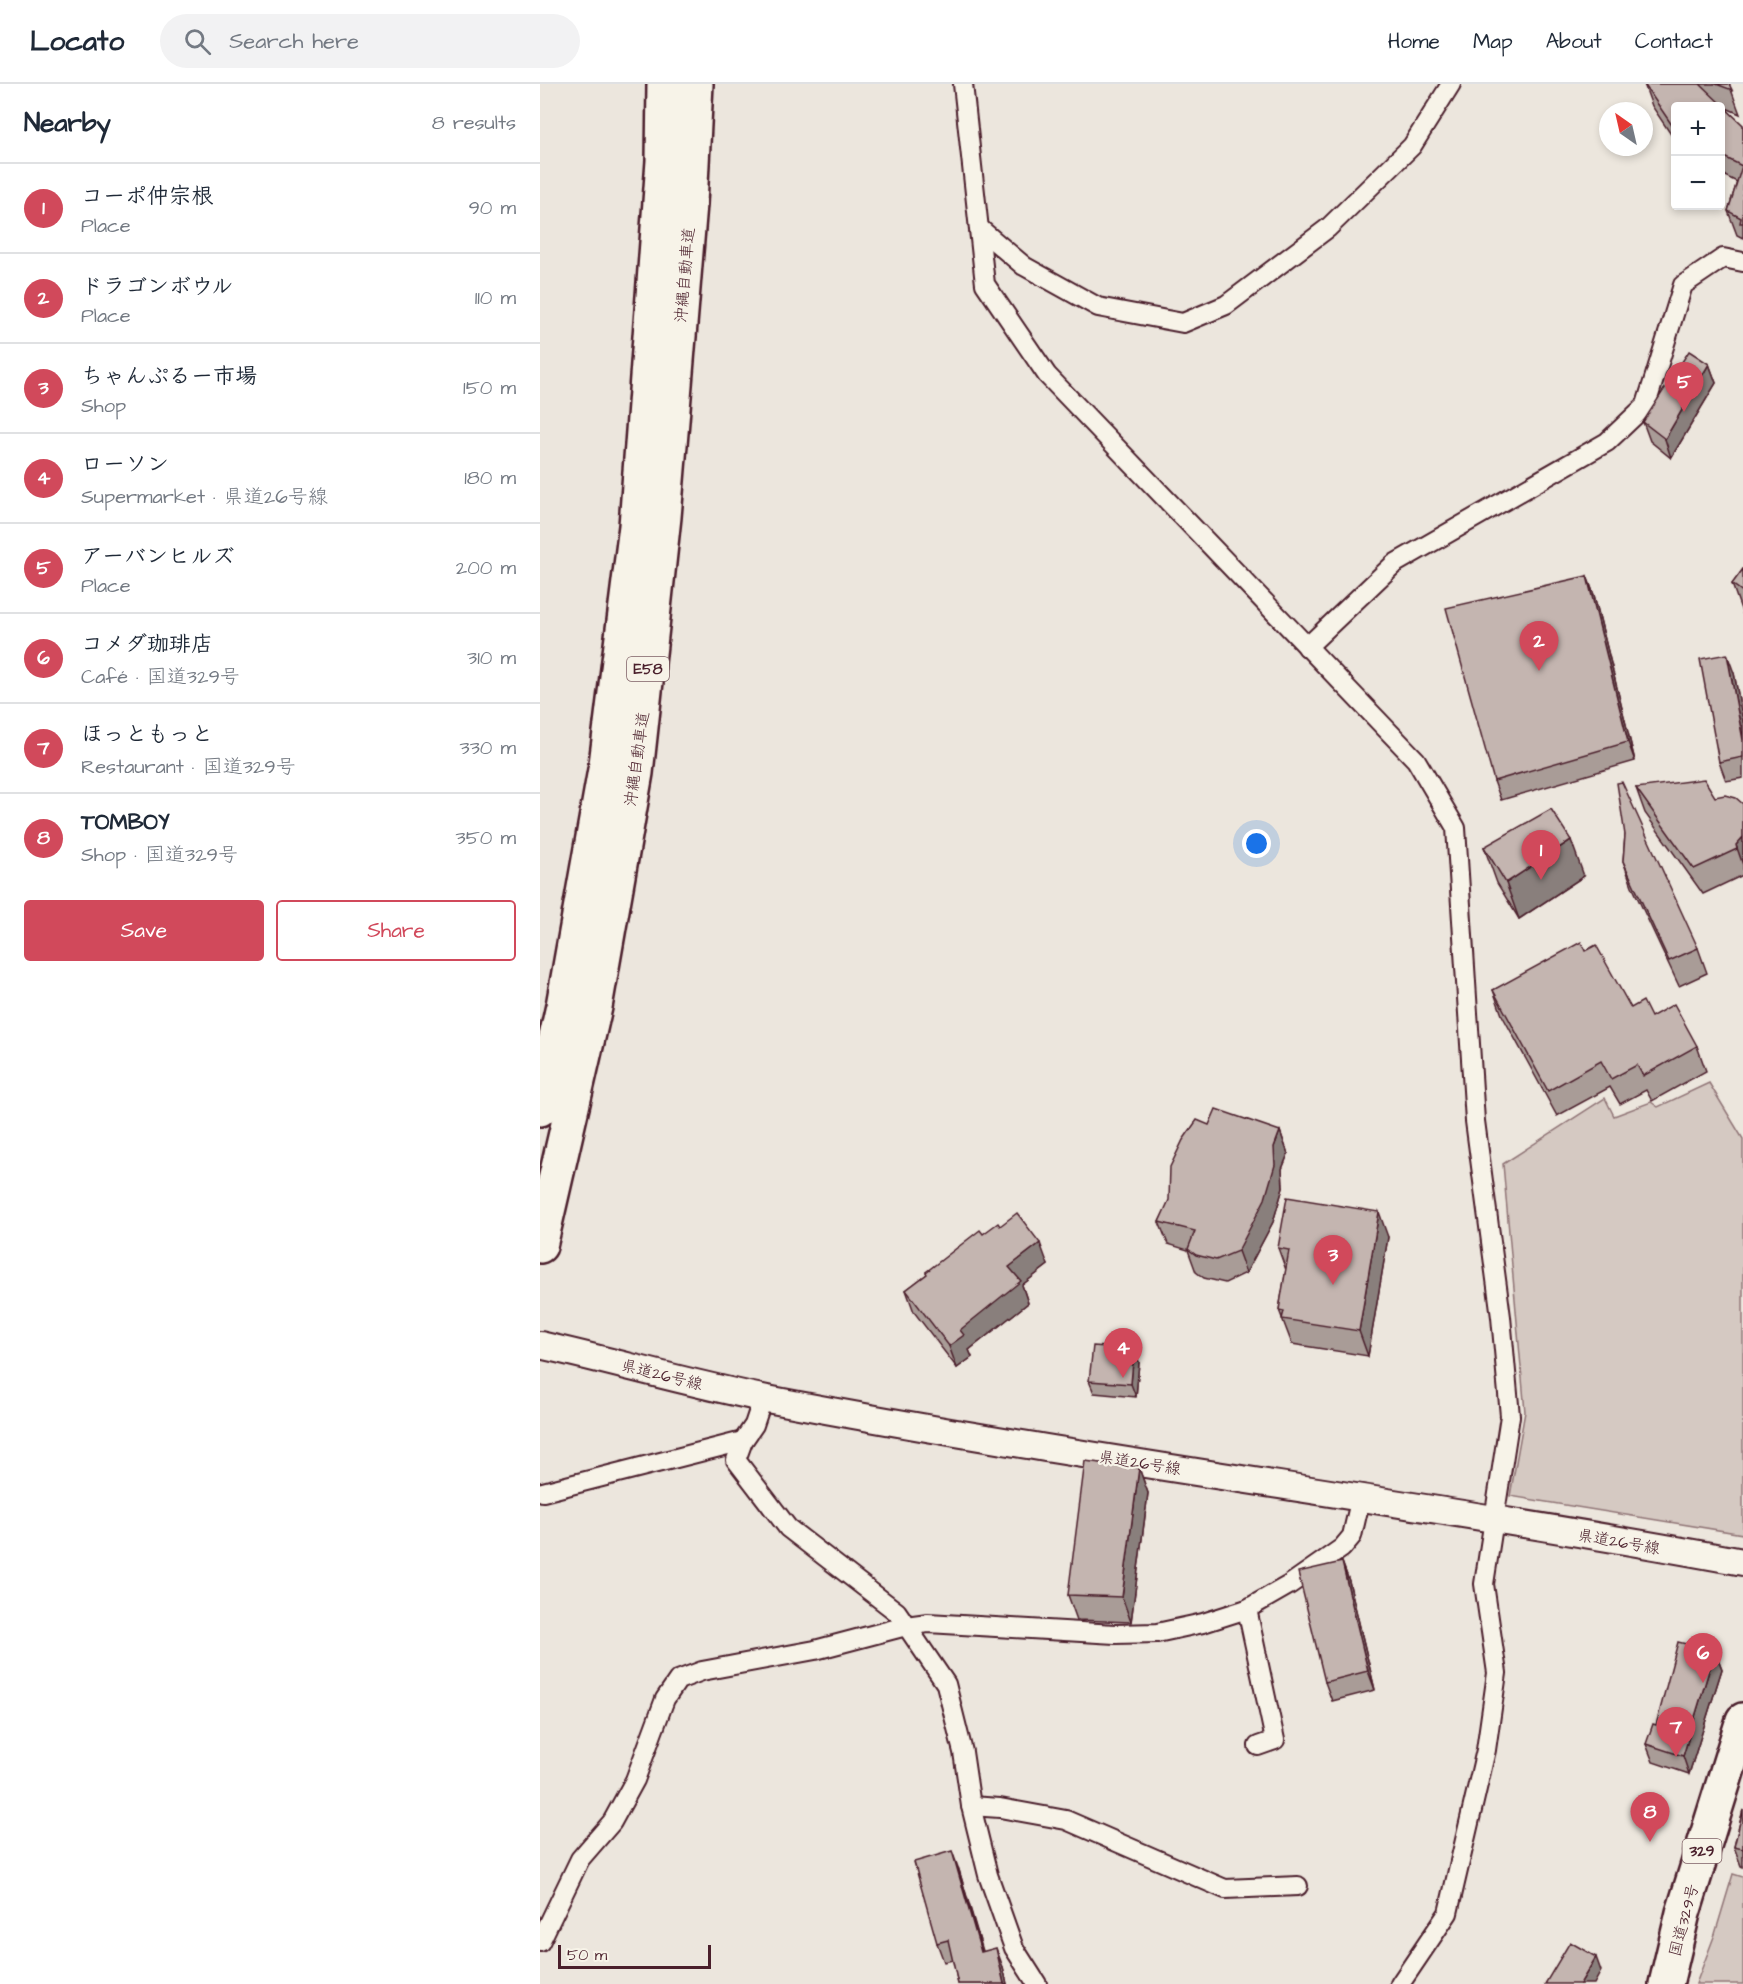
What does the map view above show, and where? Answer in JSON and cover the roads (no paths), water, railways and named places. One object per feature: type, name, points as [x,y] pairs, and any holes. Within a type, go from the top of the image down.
[{"type":"highway","name":"沖縄自動車道","points":[[540,1109],[563,1006],[606,764],[636,526],[663,161],[664,84]]},
{"type":"highway","name":"沖縄自動車道","points":[[540,1246],[595,1007],[636,773],[664,517],[690,204],[696,84]]},
{"type":"highway","points":[[690,204],[711,148],[715,84]]},
{"type":"highway","name":"国道329号","points":[[1666,1984],[1683,1913],[1743,1720]]},
{"type":"main road","name":"県道26号線","points":[[544,1345],[763,1398],[953,1432],[1360,1497],[1743,1562]]},
{"type":"street","points":[[963,84],[985,284],[1047,375],[1416,760],[1456,828],[1475,1121],[1501,1317],[1510,1416],[1484,1584],[1497,1673],[1486,1750],[1448,1913],[1400,1984]]},
{"type":"street","points":[[979,228],[1024,266],[1098,308],[1183,323],[1226,305],[1328,228],[1412,146],[1451,84]]},
{"type":"street","points":[[1307,647],[1394,564],[1607,442],[1646,405],[1683,285],[1723,258],[1743,262]]},
{"type":"street","points":[[763,1398],[754,1425],[743,1441],[735,1460],[788,1528],[897,1612],[946,1684],[963,1752],[971,1806],[988,1875],[1014,1948],[1037,1984]]},
{"type":"street","points":[[543,1492],[743,1441]]},
{"type":"street","points":[[540,1942],[576,1865],[612,1822],[636,1780],[665,1699],[678,1680],[702,1671],[815,1650],[906,1626],[928,1623],[1115,1634],[1157,1633],[1203,1623],[1247,1609],[1289,1585],[1342,1548],[1352,1536],[1360,1497]]},
{"type":"street","points":[[1247,1609],[1275,1740],[1258,1746]]},
{"type":"street","points":[[971,1806],[1000,1808],[1066,1820],[1225,1889],[1298,1886]]},
{"type":"place","name":"アーバンヒルズ","points":[[1684,412]]},
{"type":"place","name":"ドラゴンボウル","points":[[1539,671]]},
{"type":"place","name":"コーポ仲宗根","points":[[1541,880]]},
{"type":"place","name":"ちゃんぷるー市場","points":[[1333,1285]]},
{"type":"place","name":"ローソン","points":[[1123,1378]]},
{"type":"place","name":"コメダ珈琲店","points":[[1703,1683]]},
{"type":"place","name":"ほっともっと","points":[[1676,1757]]},
{"type":"place","name":"TOMBOY","points":[[1650,1842]]}]
